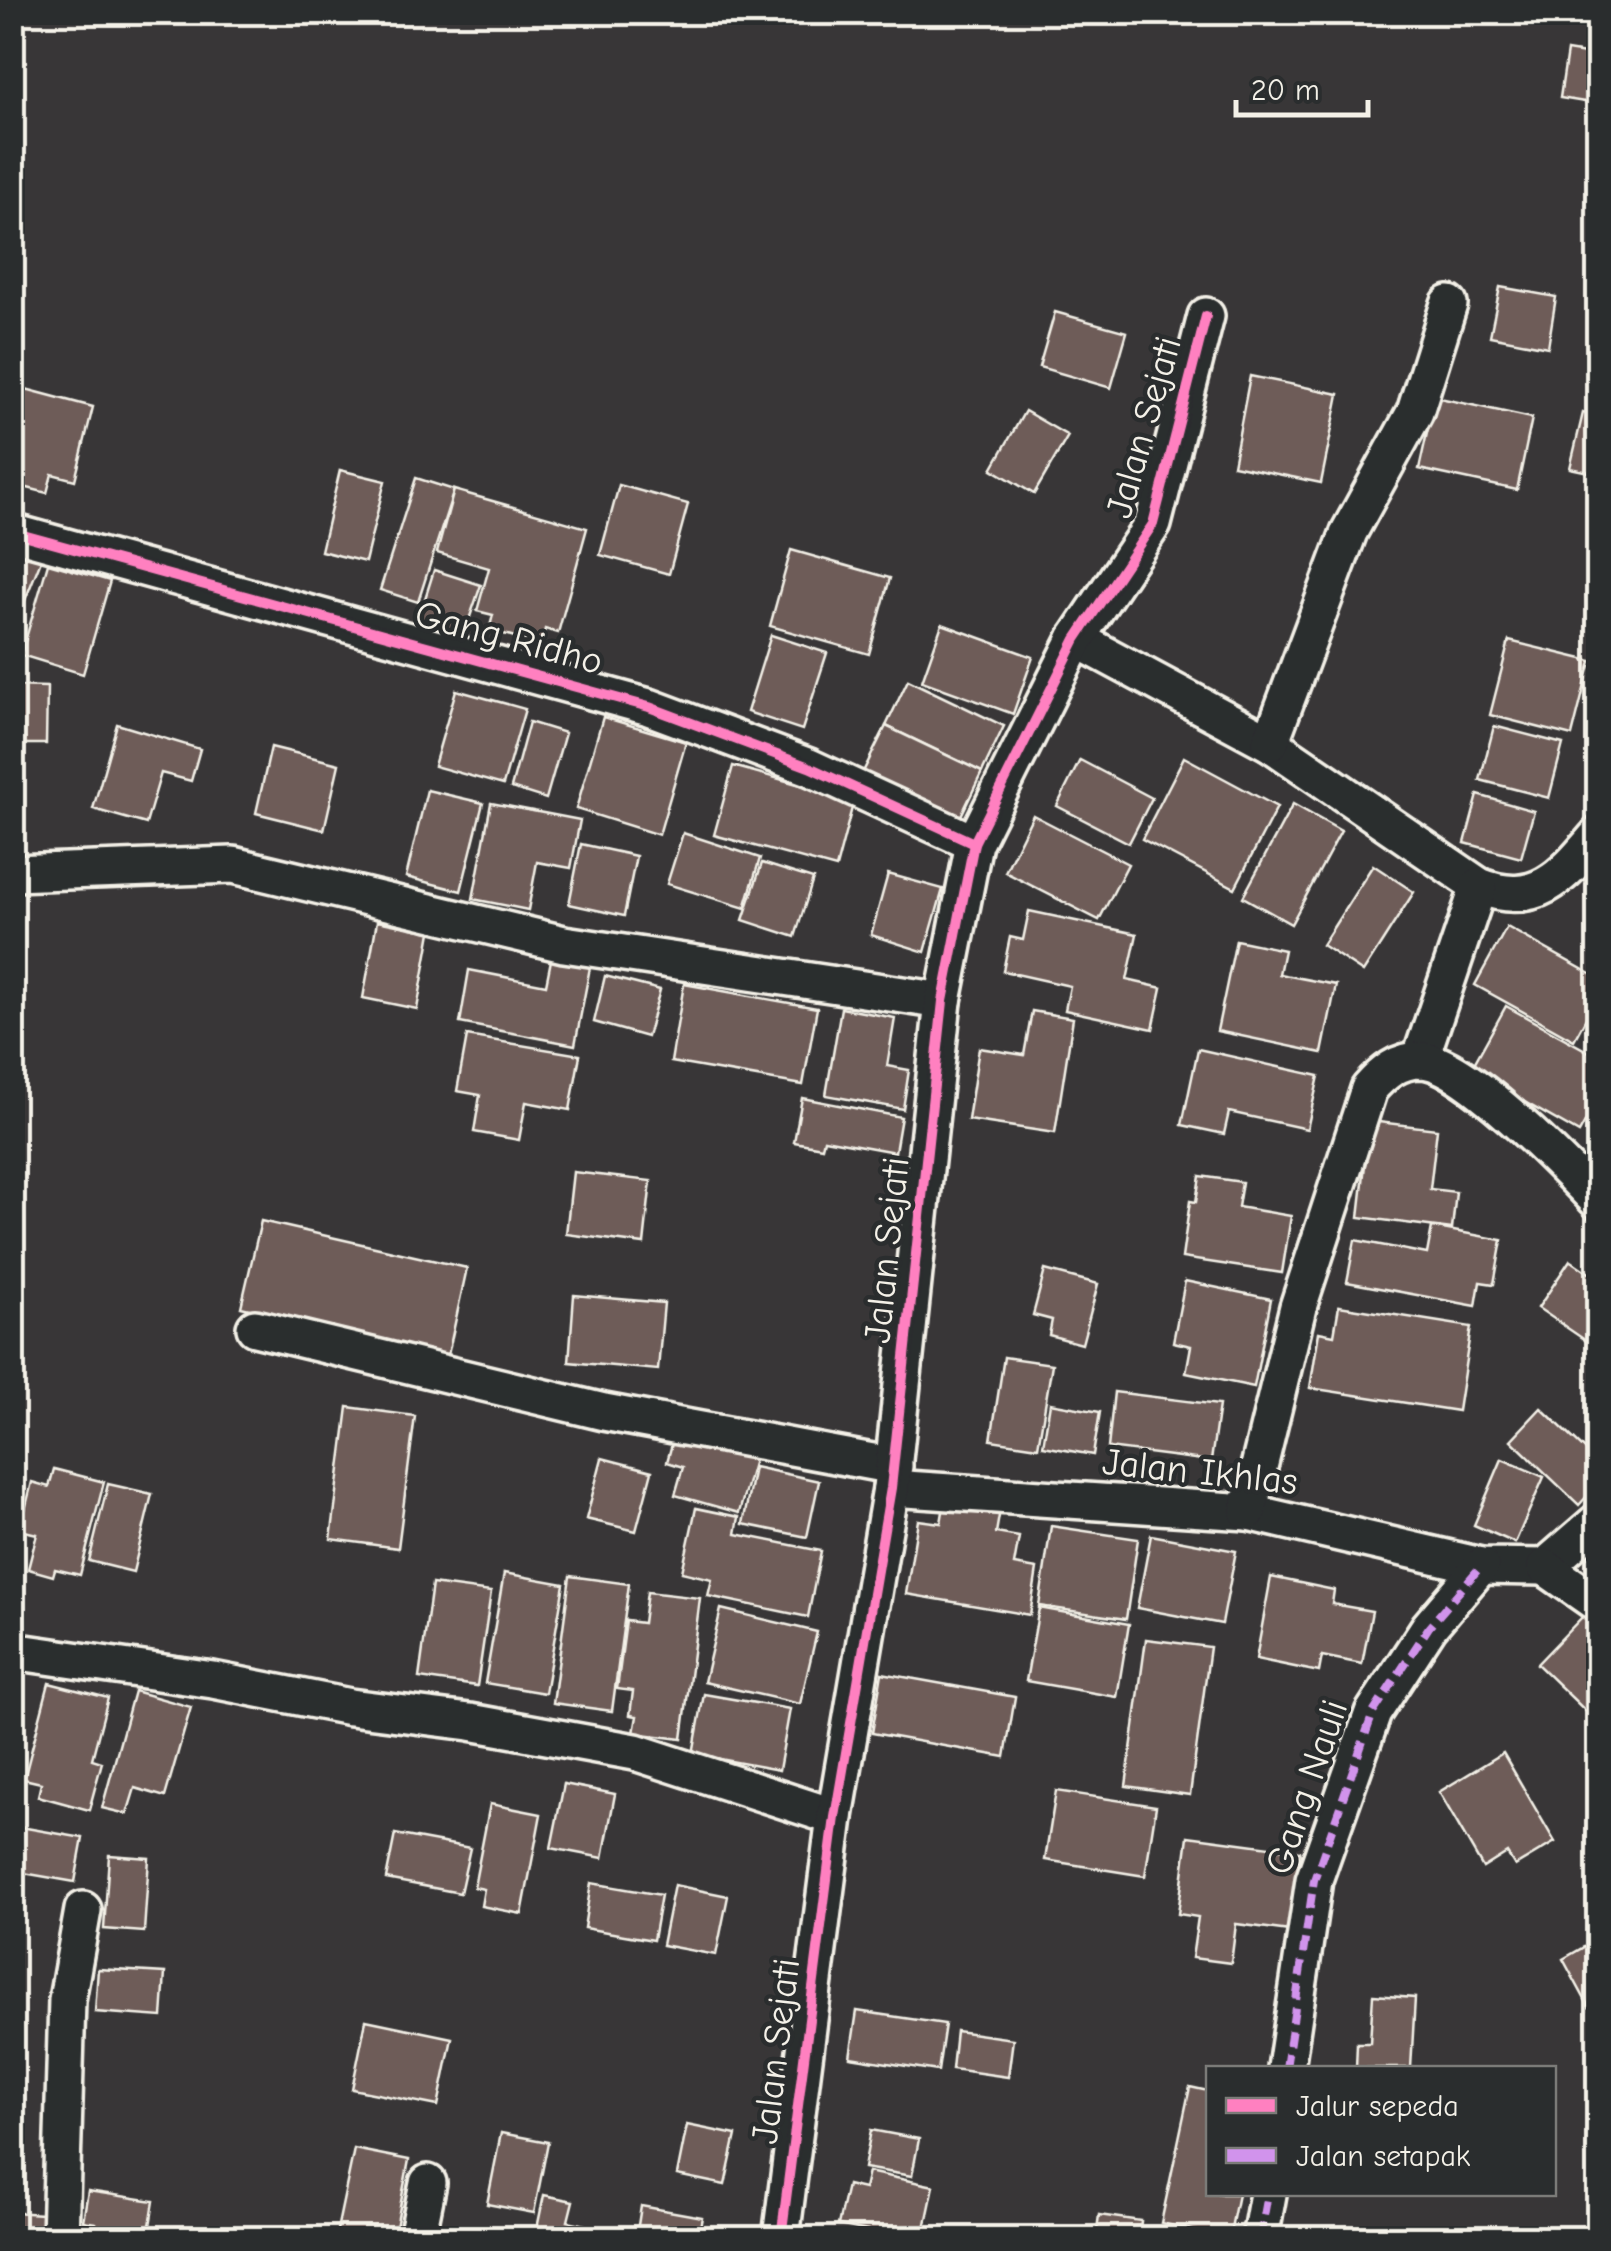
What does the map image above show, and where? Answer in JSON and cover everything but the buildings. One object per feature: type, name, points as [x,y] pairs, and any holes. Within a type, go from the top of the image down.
[{"type":"street","points":[[1270,743],[1349,532],[1415,412],[1449,304]]},
{"type":"street","name":"Jalan Sejati","points":[[782,2238],[835,1817],[892,1477],[943,1001],[974,842],[1076,639],[1153,524],[1206,316]]},
{"type":"street","name":"Gang Ridho","points":[[12,532],[649,707],[809,768],[974,842]]},
{"type":"street","points":[[1076,639],[1270,743],[1480,886],[1513,894],[1545,887],[1559,878],[1598,835]]},
{"type":"street","points":[[12,872],[233,865],[564,944],[943,1001]]},
{"type":"street","points":[[1420,1060],[1480,886]]},
{"type":"street","points":[[1248,1512],[1298,1307],[1368,1089],[1387,1068],[1420,1060],[1438,1064],[1481,1092],[1534,1136],[1598,1201]]},
{"type":"street","name":"Jalan Ikhlas","points":[[255,1328],[892,1477],[1248,1512],[1481,1566],[1544,1567]]},
{"type":"street","points":[[1598,1521],[1544,1567],[1598,1604]]},
{"type":"street","name":"Gang Nauli","points":[[1286,2066],[1314,1880],[1373,1713],[1429,1627],[1481,1566]]},
{"type":"street","points":[[12,1652],[214,1680],[350,1707],[470,1722],[635,1752],[835,1817]]},
{"type":"street","points":[[60,2238],[67,2000],[83,1910]]},
{"type":"street","points":[[417,2238],[428,2183]]},
{"type":"street","points":[[1260,2238],[1268,2196]]},
{"type":"marked path","points":[[1286,2066],[1314,1880],[1373,1713],[1429,1627],[1481,1566]]},
{"type":"marked path","points":[[1260,2238],[1268,2196]]},
{"type":"cycle path","points":[[781,2238],[835,1817],[891,1488],[943,1001],[974,843],[1076,639],[1153,524],[1206,316]]},
{"type":"cycle path","points":[[12,532],[649,707],[809,767],[974,843]]}]
